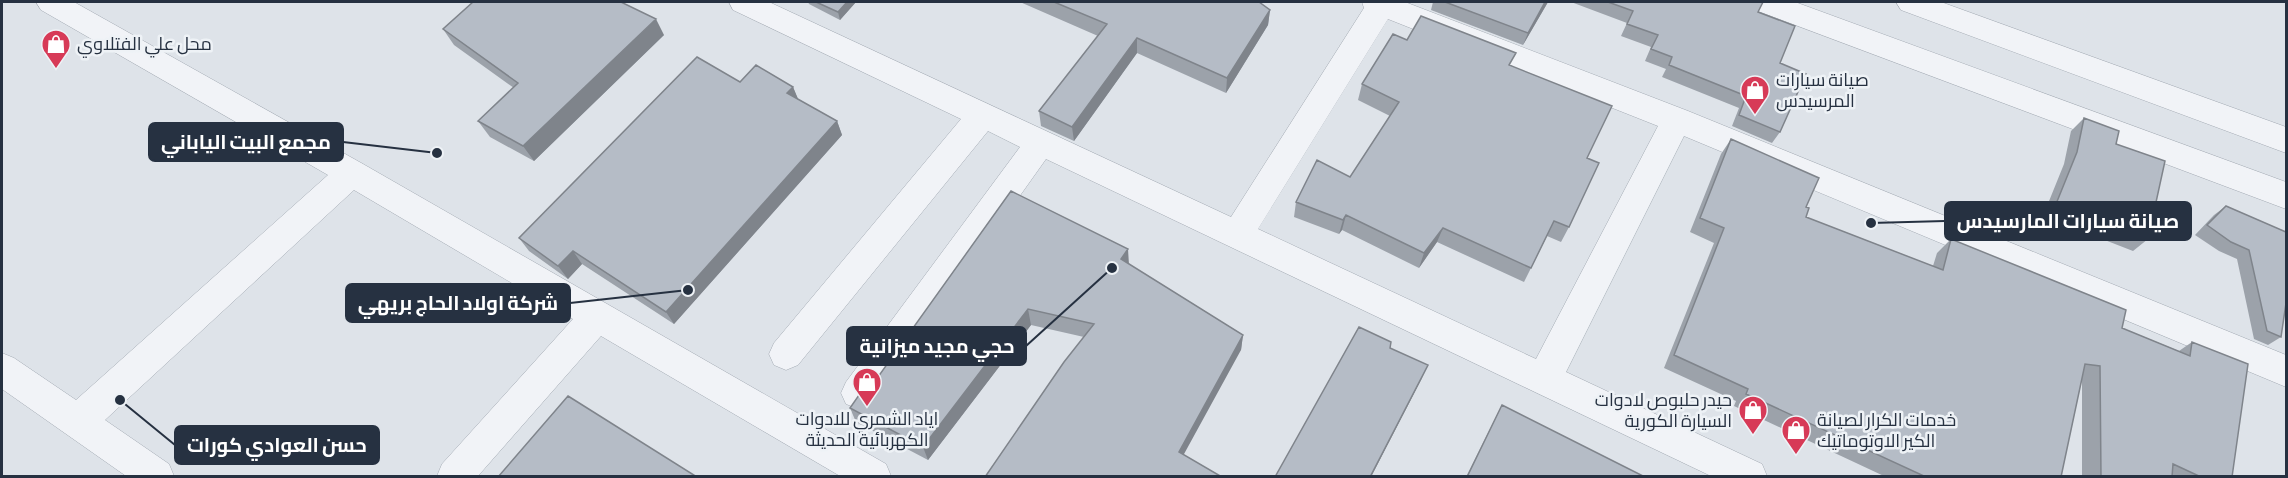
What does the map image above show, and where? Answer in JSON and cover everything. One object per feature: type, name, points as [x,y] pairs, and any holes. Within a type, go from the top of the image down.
[{"type":"street","points":[[51,2],[352,173],[873,477]]},
{"type":"street","points":[[743,2],[1749,477]]},
{"type":"street","points":[[1765,2],[2286,196]]},
{"type":"street","points":[[1911,2],[2286,140]]},
{"type":"street","points":[[1237,235],[1379,3],[1677,120],[2286,371]]},
{"type":"street","points":[[786,354],[983,115]]},
{"type":"street","points":[[1544,380],[1677,120]]},
{"type":"street","points":[[859,393],[1041,142]]},
{"type":"street","points":[[77,422],[352,173]]},
{"type":"street","points":[[456,477],[597,316]]},
{"type":"street","points":[[2,369],[156,477]]},
{"type":"building","points":[[473,2],[621,2],[656,19],[523,146],[478,121],[518,83],[443,29]]},
{"type":"building","points":[[816,2],[847,2],[838,12]]},
{"type":"building","points":[[1054,2],[1259,2],[1270,10],[1227,78],[1137,38],[1072,127],[1039,111],[1107,24]]},
{"type":"building","points":[[1445,2],[1545,2],[1528,33]]},
{"type":"building","points":[[1608,2],[1763,2],[1758,12],[1795,26],[1780,63],[1806,74],[1780,132],[1739,115],[1746,96],[1669,65],[1672,57],[1651,49],[1658,35],[1627,24],[1633,11]]},
{"type":"building","points":[[1421,16],[1516,53],[1509,65],[1612,106],[1587,158],[1599,163],[1569,227],[1554,221],[1531,268],[1443,228],[1424,253],[1346,215],[1343,220],[1296,202],[1317,160],[1350,177],[1399,102],[1362,84],[1393,34],[1407,40]]},
{"type":"building","points":[[697,57],[740,82],[756,65],[793,87],[787,93],[837,121],[666,312],[573,251],[558,266],[519,238]]},
{"type":"building","points":[[2084,118],[2119,131],[2116,144],[2165,161],[2148,239],[2056,204],[2077,152]]},
{"type":"building","points":[[1731,139],[1819,178],[1806,207],[1809,208],[1806,217],[1943,270],[1951,239],[2126,310],[2122,328],[2190,356],[2192,342],[2248,364],[2232,477],[2201,477],[2173,464],[2172,477],[2101,477],[2100,366],[2085,364],[2061,477],[1926,477],[1746,394],[1748,389],[1674,355],[1724,228],[1700,218]]},
{"type":"building","points":[[1011,191],[1128,249],[1121,259],[1243,335],[1179,452],[1222,477],[985,477],[1064,362],[1094,324],[1028,309],[923,447],[850,408],[859,395],[868,391]]},
{"type":"building","points":[[2226,206],[2286,232],[2286,303],[2281,337],[2267,331],[2249,250],[2231,242],[2207,225]]},
{"type":"building","points":[[1359,327],[1391,342],[1390,348],[1428,365],[1370,477],[1275,477]]},
{"type":"building","points":[[568,396],[697,477],[498,477]]},
{"type":"building","points":[[1502,405],[1643,476],[1643,477],[1467,477]]},
{"type":"place","name":"محل علي الفتلاوي","points":[[56,70]]},
{"type":"place","name":"صيانة سيارات المرسيدس","points":[[1755,116]]},
{"type":"place","name":"مجمع البيت الياباني","points":[[437,153]]},
{"type":"place","name":"صيانة سيارات المارسيدس","points":[[1871,223]]},
{"type":"place","name":"حجي مجيد ميزانية","points":[[1112,268]]},
{"type":"place","name":"شركة اولاد الحاج بريهي","points":[[688,290]]},
{"type":"place","name":"حسن العوادي كورات","points":[[120,400]]},
{"type":"place","name":"اياد الشمري للادوات الكهربائية الحديثة","points":[[867,408]]},
{"type":"place","name":"حيدر حلبوص لادوات السيارة الكورية","points":[[1753,436]]},
{"type":"place","name":"خدمات الكرار لصيانة الكير الاوتوماتيك","points":[[1796,456]]}]
